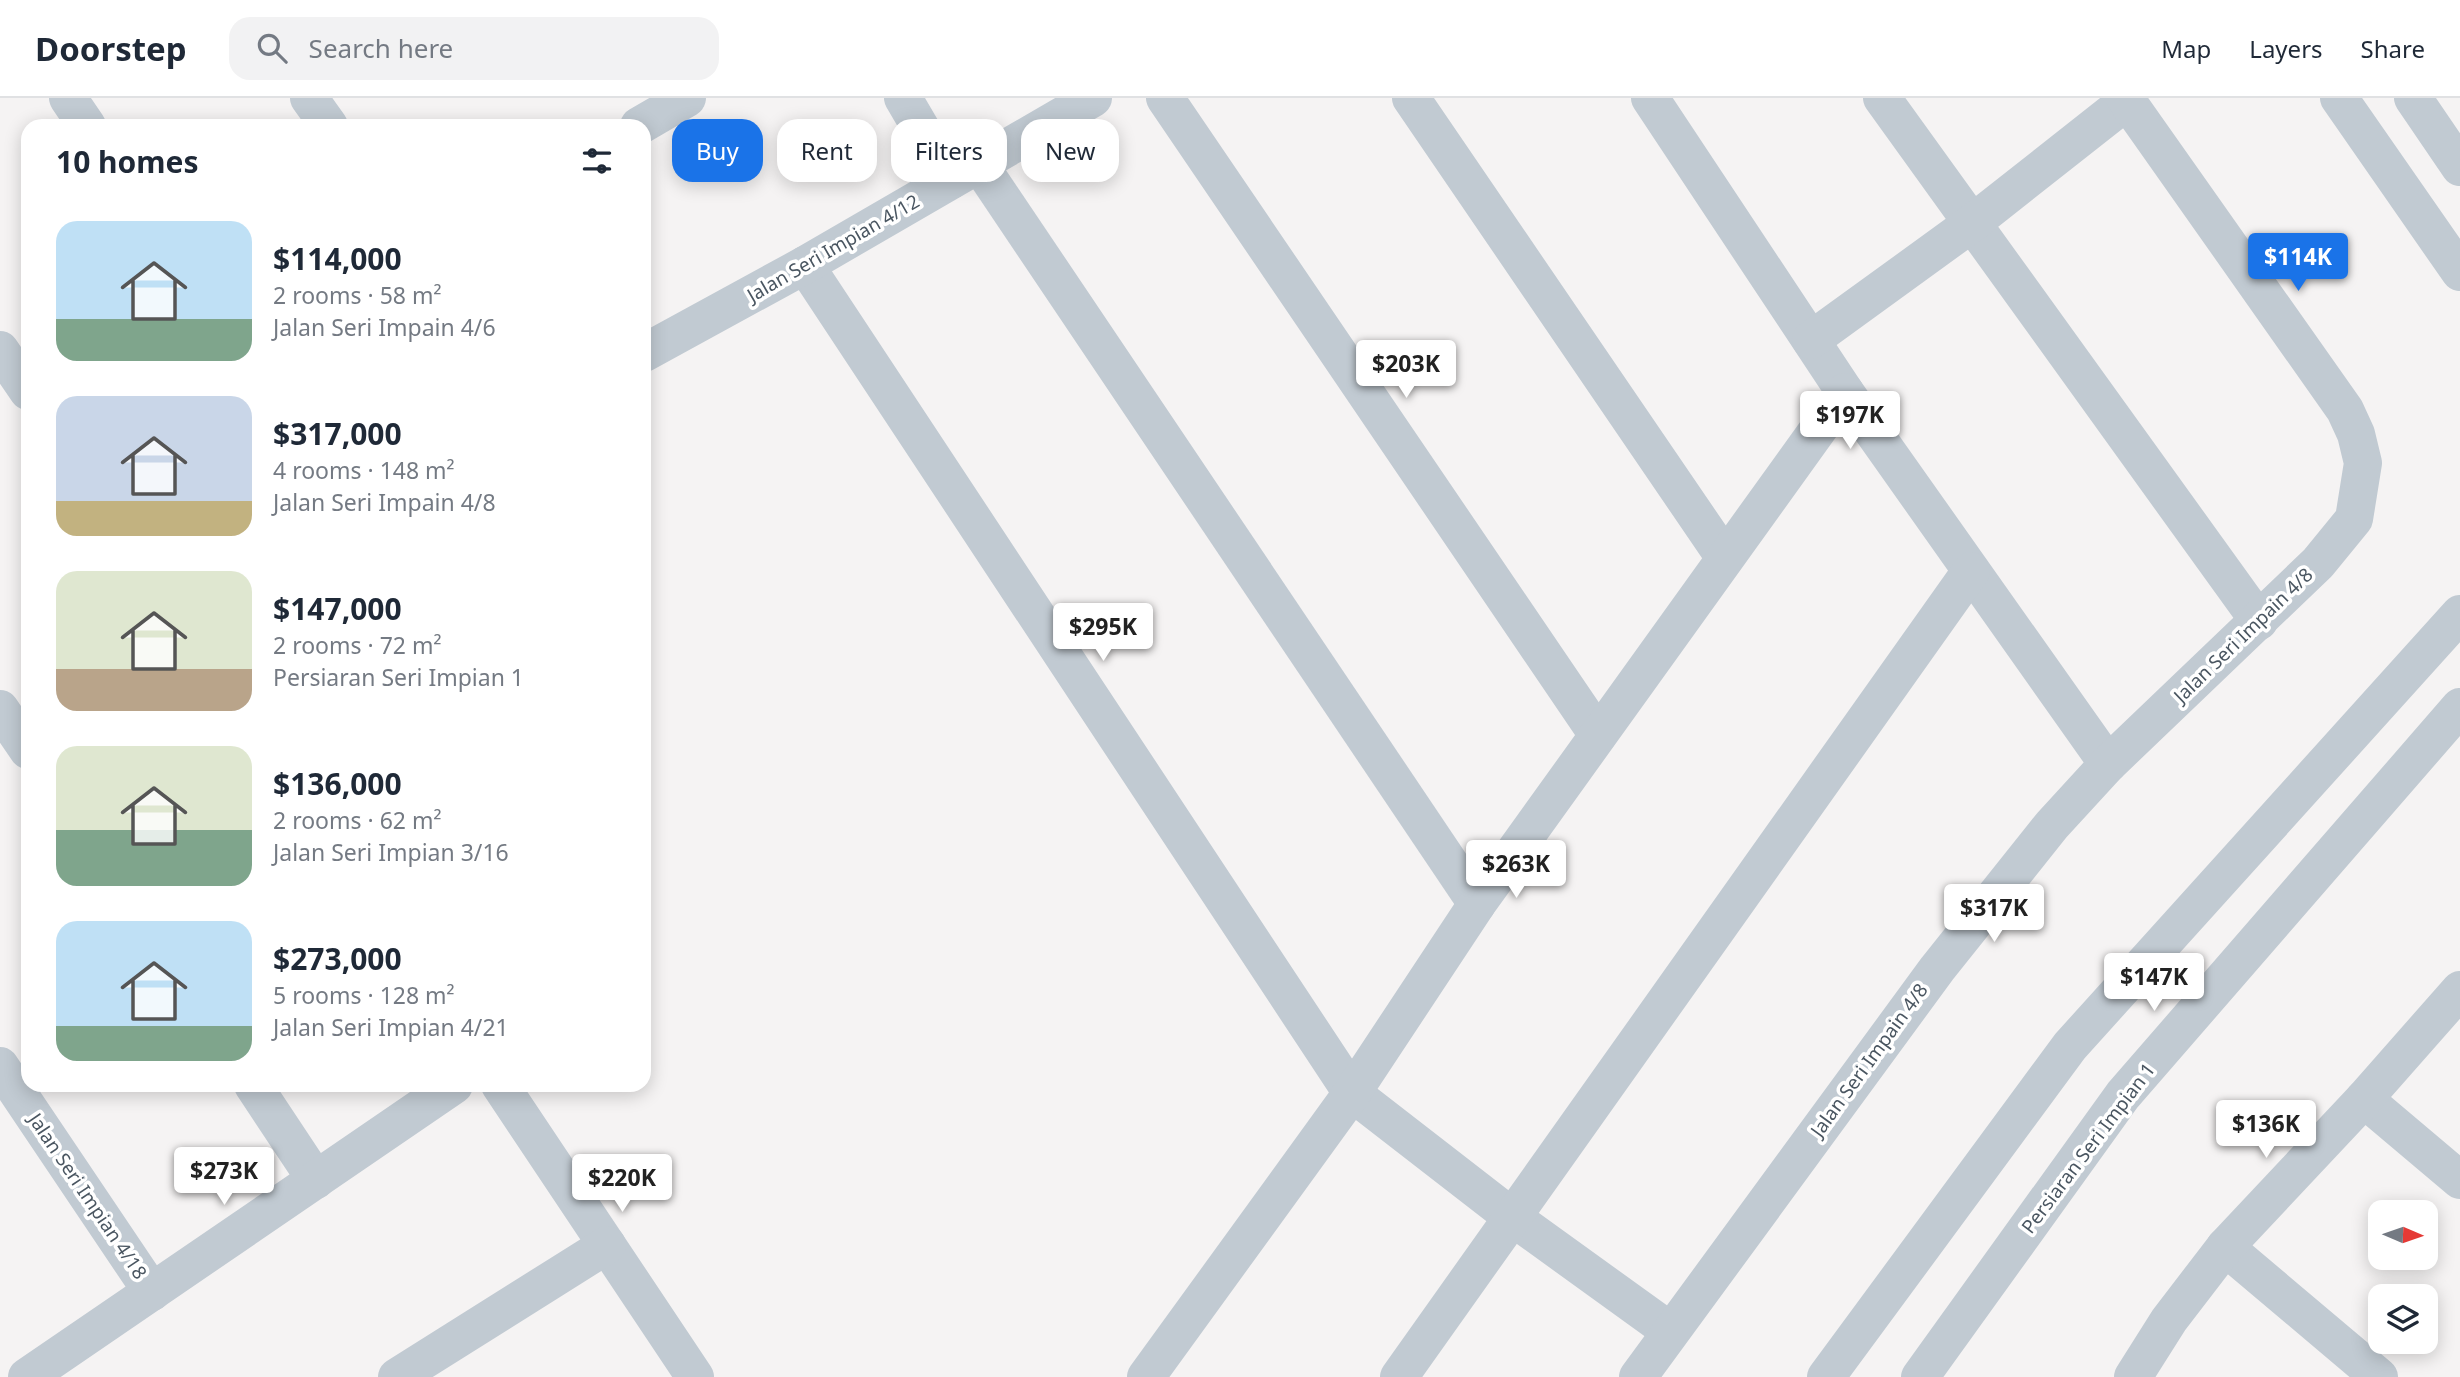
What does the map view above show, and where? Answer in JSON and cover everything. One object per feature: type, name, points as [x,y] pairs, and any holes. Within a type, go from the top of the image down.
[{"type":"street","points":[[68,98],[82,119]]},
{"type":"street","points":[[309,98],[324,119]]},
{"type":"street","points":[[651,119],[687,98]]},
{"type":"street","points":[[903,98],[921,119]]},
{"type":"street","name":"Jalan Seri Impian 4/12","points":[[1007,148],[1093,98]]},
{"type":"street","points":[[1165,98],[1598,735]]},
{"type":"street","points":[[1411,98],[1725,558]]},
{"type":"street","points":[[1650,98],[1845,392],[2108,764]]},
{"type":"street","points":[[1882,98],[2259,621]]},
{"type":"street","points":[[2339,98],[2460,272]]},
{"type":"street","points":[[2413,98],[2460,167]]},
{"type":"street","points":[[1811,340],[1971,223],[2126,100]]},
{"type":"street","name":"Jalan Seri Impain 4/8","points":[[1638,1377],[1937,969],[2052,825],[2108,764],[2318,563],[2354,519],[2363,463],[2356,434],[2344,410],[2126,100]]},
{"type":"street","name":"Jalan Seri Impian 4/12","points":[[651,349],[805,265],[948,182]]},
{"type":"street","points":[[972,182],[1477,904]]},
{"type":"street","points":[[805,265],[1352,1093],[1512,1217],[1670,1331]]},
{"type":"street","points":[[0,350],[21,381]]},
{"type":"street","points":[[1146,1377],[1352,1093],[1477,904],[1845,392]]},
{"type":"street","points":[[1399,1377],[1971,571]]},
{"type":"street","points":[[1826,1377],[2070,1046],[2460,614]]},
{"type":"street","name":"Persiaran Seri Impian 1","points":[[1920,1377],[2123,1095],[2460,707]]},
{"type":"street","points":[[0,709],[20,749]]},
{"type":"street","points":[[2133,1377],[2169,1320],[2225,1247],[2364,1099],[2460,990]]},
{"type":"street","name":"Jalan Seri Impian 4/18","points":[[0,1066],[152,1292]]},
{"type":"street","points":[[258,1092],[316,1180]]},
{"type":"street","points":[[39,1374],[152,1292],[444,1092]]},
{"type":"street","points":[[505,1092],[695,1377]]},
{"type":"street","points":[[2364,1099],[2460,1180]]},
{"type":"street","points":[[397,1377],[607,1245]]},
{"type":"street","points":[[2225,1247],[2379,1377]]}]
